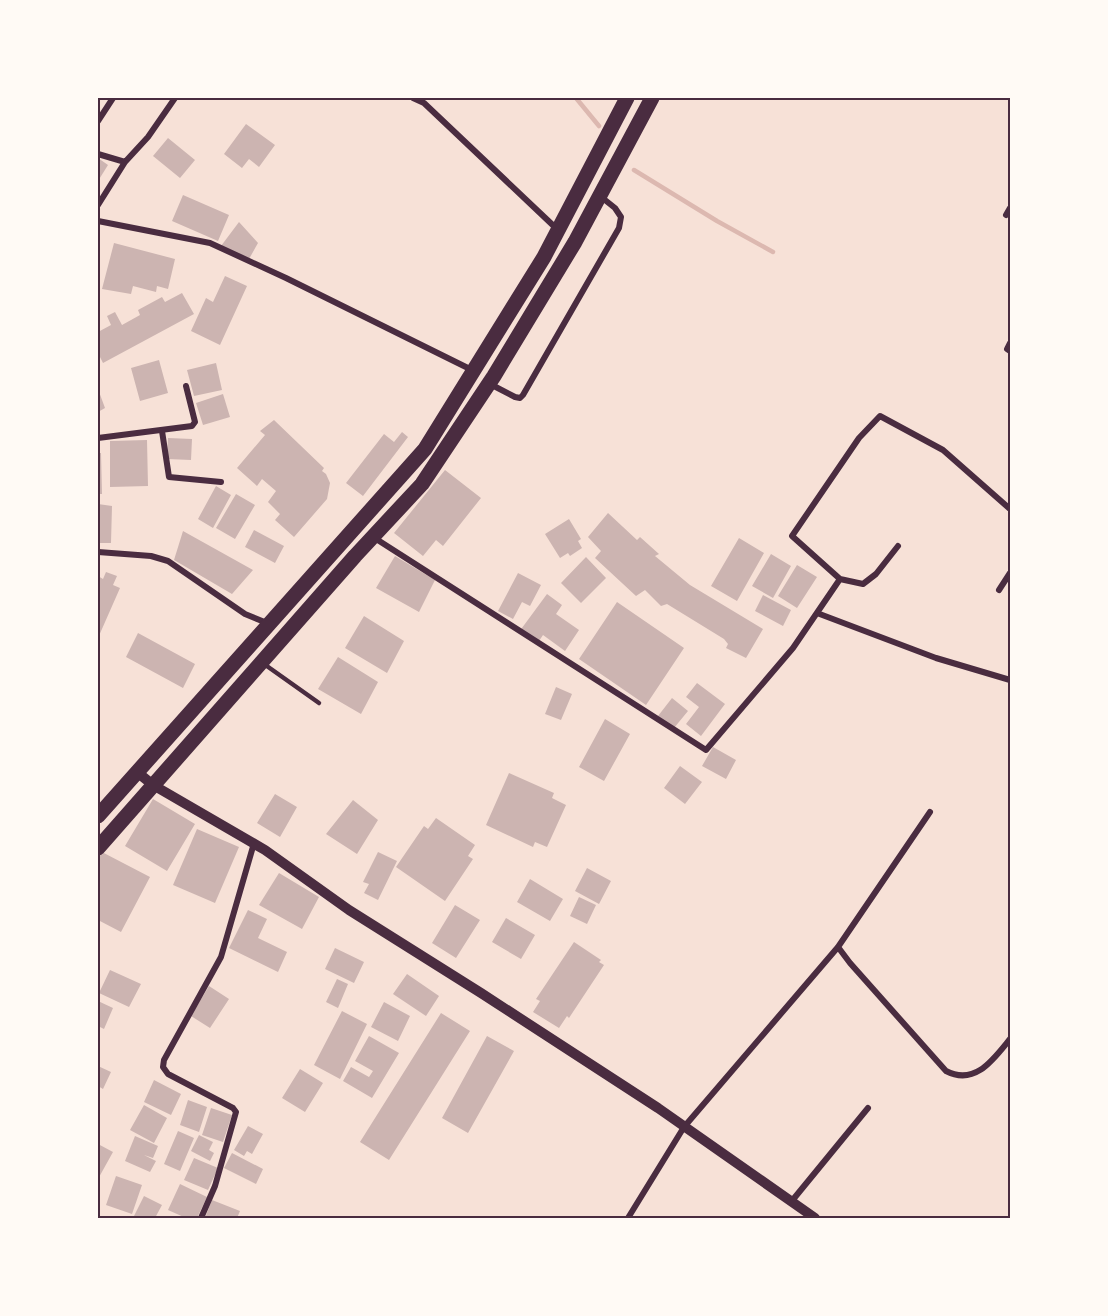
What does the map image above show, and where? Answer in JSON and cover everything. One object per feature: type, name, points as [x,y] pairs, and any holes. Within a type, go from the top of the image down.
[{"type":"main road","points":[[98,816],[425,449],[544,257],[627,98]]},
{"type":"main road","points":[[98,848],[261,662],[422,484],[489,384],[575,242],[652,98]]},
{"type":"street","points":[[98,121],[113,98]]},
{"type":"street","points":[[98,205],[125,162],[148,137],[175,98]]},
{"type":"street","points":[[412,98],[424,104],[558,230]]},
{"type":"street","points":[[98,154],[125,162]]},
{"type":"street","points":[[489,384],[515,397],[520,398],[523,395],[620,228],[621,217],[615,208],[600,196]]},
{"type":"street","points":[[1006,215],[1011,208]]},
{"type":"street","points":[[98,220],[210,243],[474,371]]},
{"type":"street","points":[[1011,343],[1007,349],[1011,351]]},
{"type":"street","points":[[98,438],[194,425],[186,386]]},
{"type":"street","points":[[898,546],[876,574],[863,584],[840,579],[792,536],[859,438],[880,416],[943,450],[1011,509]]},
{"type":"street","points":[[162,431],[170,477],[221,482]]},
{"type":"street","points":[[373,537],[706,750],[793,648],[840,579]]},
{"type":"street","points":[[98,552],[151,556],[168,561],[245,614],[270,624]]},
{"type":"street","points":[[999,590],[1011,573]]},
{"type":"street","points":[[817,613],[936,658],[1011,680]]},
{"type":"street","points":[[137,772],[153,785],[254,843],[349,910],[684,1126],[815,1218]]},
{"type":"street","points":[[628,1218],[684,1126],[838,947],[930,812]]},
{"type":"street","points":[[201,1218],[216,1186],[236,1112],[233,1108],[168,1074],[164,1067],[164,1060],[221,957],[254,843]]},
{"type":"street","points":[[838,947],[946,1071],[955,1076],[966,1077],[983,1068],[1011,1039]]},
{"type":"street","points":[[792,1202],[868,1108]]},
{"type":"lane","points":[[261,662],[319,703]]},
{"type":"building","points":[[246,124],[275,145],[259,167],[249,159],[242,168],[224,154]]},
{"type":"building","points":[[168,138],[195,160],[180,178],[153,156]]},
{"type":"building","points":[[98,158],[108,165],[98,181]]},
{"type":"building","points":[[183,195],[229,215],[218,241],[172,221]]},
{"type":"building","points":[[239,222],[258,243],[249,259],[221,246]]},
{"type":"building","points":[[114,243],[175,259],[168,289],[157,286],[156,292],[133,286],[131,294],[102,289]]},
{"type":"building","points":[[225,276],[247,286],[220,345],[191,331],[206,298],[213,302]]},
{"type":"building","points":[[182,293],[194,314],[103,363],[98,353],[98,332],[111,325],[107,316],[115,312],[122,325],[140,315],[138,310],[162,297],[165,302]]},
{"type":"building","points":[[159,360],[168,393],[140,401],[131,368]]},
{"type":"building","points":[[216,363],[222,390],[194,396],[187,370]]},
{"type":"building","points":[[98,389],[105,408],[98,412]]},
{"type":"building","points":[[223,394],[230,417],[203,425],[196,403]]},
{"type":"building","points":[[274,420],[324,468],[322,471],[330,483],[327,499],[294,537],[275,520],[280,514],[268,502],[276,491],[262,479],[257,486],[237,468],[265,435],[260,431]]},
{"type":"building","points":[[402,432],[408,437],[363,496],[346,483],[384,434],[394,442]]},
{"type":"building","points":[[168,438],[192,439],[191,460],[167,459]]},
{"type":"building","points":[[147,440],[148,486],[110,487],[110,441]]},
{"type":"building","points":[[98,453],[101,453],[102,494],[98,494]]},
{"type":"building","points":[[445,470],[481,498],[443,546],[436,540],[423,556],[394,533]]},
{"type":"building","points":[[216,486],[231,495],[213,528],[198,519]]},
{"type":"building","points":[[236,494],[255,505],[235,539],[216,528]]},
{"type":"building","points":[[98,504],[112,506],[111,543],[98,543]]},
{"type":"building","points":[[608,513],[637,540],[640,537],[659,554],[655,556],[690,585],[763,629],[746,658],[726,648],[728,644],[724,639],[667,604],[661,606],[645,590],[636,596],[595,558],[601,551],[588,537]]},
{"type":"building","points":[[569,519],[581,539],[578,541],[582,548],[570,556],[568,553],[560,558],[545,534]]},
{"type":"building","points":[[254,530],[284,546],[275,563],[245,547]]},
{"type":"building","points":[[183,531],[253,570],[232,594],[174,560]]},
{"type":"building","points":[[739,538],[764,553],[737,601],[711,586]]},
{"type":"building","points":[[771,554],[791,566],[773,598],[752,586]]},
{"type":"building","points":[[395,556],[435,580],[419,612],[376,588]]},
{"type":"building","points":[[586,557],[606,578],[581,603],[561,583]]},
{"type":"building","points":[[797,565],[817,577],[797,608],[778,596]]},
{"type":"building","points":[[106,572],[117,576],[113,585],[120,588],[98,638],[98,576],[103,579]]},
{"type":"building","points":[[518,573],[541,585],[530,606],[522,602],[513,619],[498,611]]},
{"type":"building","points":[[547,594],[562,605],[556,614],[579,630],[565,651],[543,635],[537,644],[519,632]]},
{"type":"building","points":[[763,595],[791,610],[783,626],[755,611]]},
{"type":"building","points":[[617,602],[684,648],[646,705],[579,659]]},
{"type":"building","points":[[364,616],[404,641],[387,673],[345,648]]},
{"type":"building","points":[[138,633],[195,664],[183,688],[126,657]]},
{"type":"building","points":[[338,657],[378,682],[361,714],[318,689]]},
{"type":"building","points":[[697,683],[725,704],[701,736],[686,724],[699,707],[686,697]]},
{"type":"building","points":[[556,687],[572,694],[561,720],[545,714]]},
{"type":"building","points":[[672,698],[688,711],[674,728],[658,716]]},
{"type":"building","points":[[605,719],[630,734],[604,781],[579,767]]},
{"type":"building","points":[[713,747],[736,760],[726,779],[702,766]]},
{"type":"building","points":[[680,766],[702,782],[685,804],[664,788]]},
{"type":"building","points":[[509,773],[554,793],[552,798],[566,805],[547,847],[535,842],[533,847],[486,825]]},
{"type":"building","points":[[275,794],[297,807],[280,837],[257,823]]},
{"type":"building","points":[[153,799],[195,824],[167,871],[125,846]]},
{"type":"building","points":[[353,800],[378,820],[357,854],[326,834]]},
{"type":"building","points":[[436,818],[475,845],[468,856],[473,859],[445,901],[396,867],[424,826],[428,829]]},
{"type":"building","points":[[197,829],[239,847],[215,903],[173,885]]},
{"type":"building","points":[[100,851],[150,877],[121,932],[98,920],[98,855]]},
{"type":"building","points":[[378,852],[397,861],[378,900],[364,893],[369,884],[363,882]]},
{"type":"building","points":[[587,868],[611,881],[599,904],[575,891]]},
{"type":"building","points":[[279,873],[319,897],[302,929],[259,905]]},
{"type":"building","points":[[530,879],[563,899],[550,921],[517,902]]},
{"type":"building","points":[[579,897],[596,905],[587,924],[570,916]]},
{"type":"building","points":[[455,905],[480,920],[456,958],[432,943]]},
{"type":"building","points":[[248,910],[267,919],[258,938],[287,952],[278,972],[229,948]]},
{"type":"building","points":[[506,918],[535,935],[521,959],[492,942]]},
{"type":"building","points":[[574,942],[601,960],[599,962],[604,965],[569,1018],[567,1016],[559,1028],[533,1012],[540,1001],[536,999]]},
{"type":"building","points":[[335,948],[364,962],[354,983],[325,969]]},
{"type":"building","points":[[110,970],[141,984],[129,1007],[99,993]]},
{"type":"building","points":[[407,974],[439,996],[426,1016],[393,994]]},
{"type":"building","points":[[337,979],[348,984],[338,1008],[326,1002]]},
{"type":"building","points":[[209,986],[229,999],[210,1028],[191,1016]]},
{"type":"building","points":[[98,1001],[113,1008],[104,1029],[98,1026]]},
{"type":"building","points":[[384,1002],[410,1016],[398,1041],[371,1027]]},
{"type":"building","points":[[342,1011],[367,1024],[340,1079],[314,1065]]},
{"type":"building","points":[[441,1013],[470,1031],[389,1160],[360,1142]]},
{"type":"building","points":[[369,1036],[399,1053],[372,1098],[343,1081],[351,1067],[369,1077],[373,1071],[355,1061]]},
{"type":"building","points":[[487,1036],[514,1051],[468,1133],[442,1118]]},
{"type":"building","points":[[98,1066],[111,1072],[103,1089],[98,1086]]},
{"type":"building","points":[[300,1069],[323,1083],[305,1112],[282,1098]]},
{"type":"building","points":[[154,1080],[181,1094],[171,1115],[144,1102]]},
{"type":"building","points":[[188,1100],[207,1107],[199,1132],[180,1125]]},
{"type":"building","points":[[144,1105],[167,1118],[154,1143],[130,1130]]},
{"type":"building","points":[[211,1108],[232,1115],[223,1142],[202,1135]]},
{"type":"building","points":[[248,1126],[263,1134],[252,1154],[247,1151],[244,1156],[234,1150]]},
{"type":"building","points":[[178,1131],[194,1138],[180,1171],[164,1164]]},
{"type":"building","points":[[199,1135],[213,1142],[209,1150],[214,1153],[210,1161],[191,1151]]},
{"type":"building","points":[[135,1136],[158,1146],[153,1158],[144,1155],[156,1161],[150,1172],[125,1161]]},
{"type":"building","points":[[98,1144],[113,1152],[98,1179]]},
{"type":"building","points":[[232,1153],[263,1169],[256,1184],[224,1168]]},
{"type":"building","points":[[194,1158],[218,1168],[208,1190],[184,1180]]},
{"type":"building","points":[[116,1176],[142,1185],[132,1214],[106,1205]]},
{"type":"building","points":[[180,1184],[207,1197],[197,1218],[186,1218],[168,1210]]},
{"type":"building","points":[[144,1196],[162,1205],[155,1218],[134,1216]]},
{"type":"building","points":[[212,1200],[240,1211],[237,1218],[205,1218]]},
{"type":"waterway","points":[[576,98],[599,126]]},
{"type":"waterway","points":[[634,170],[773,252]]}]
